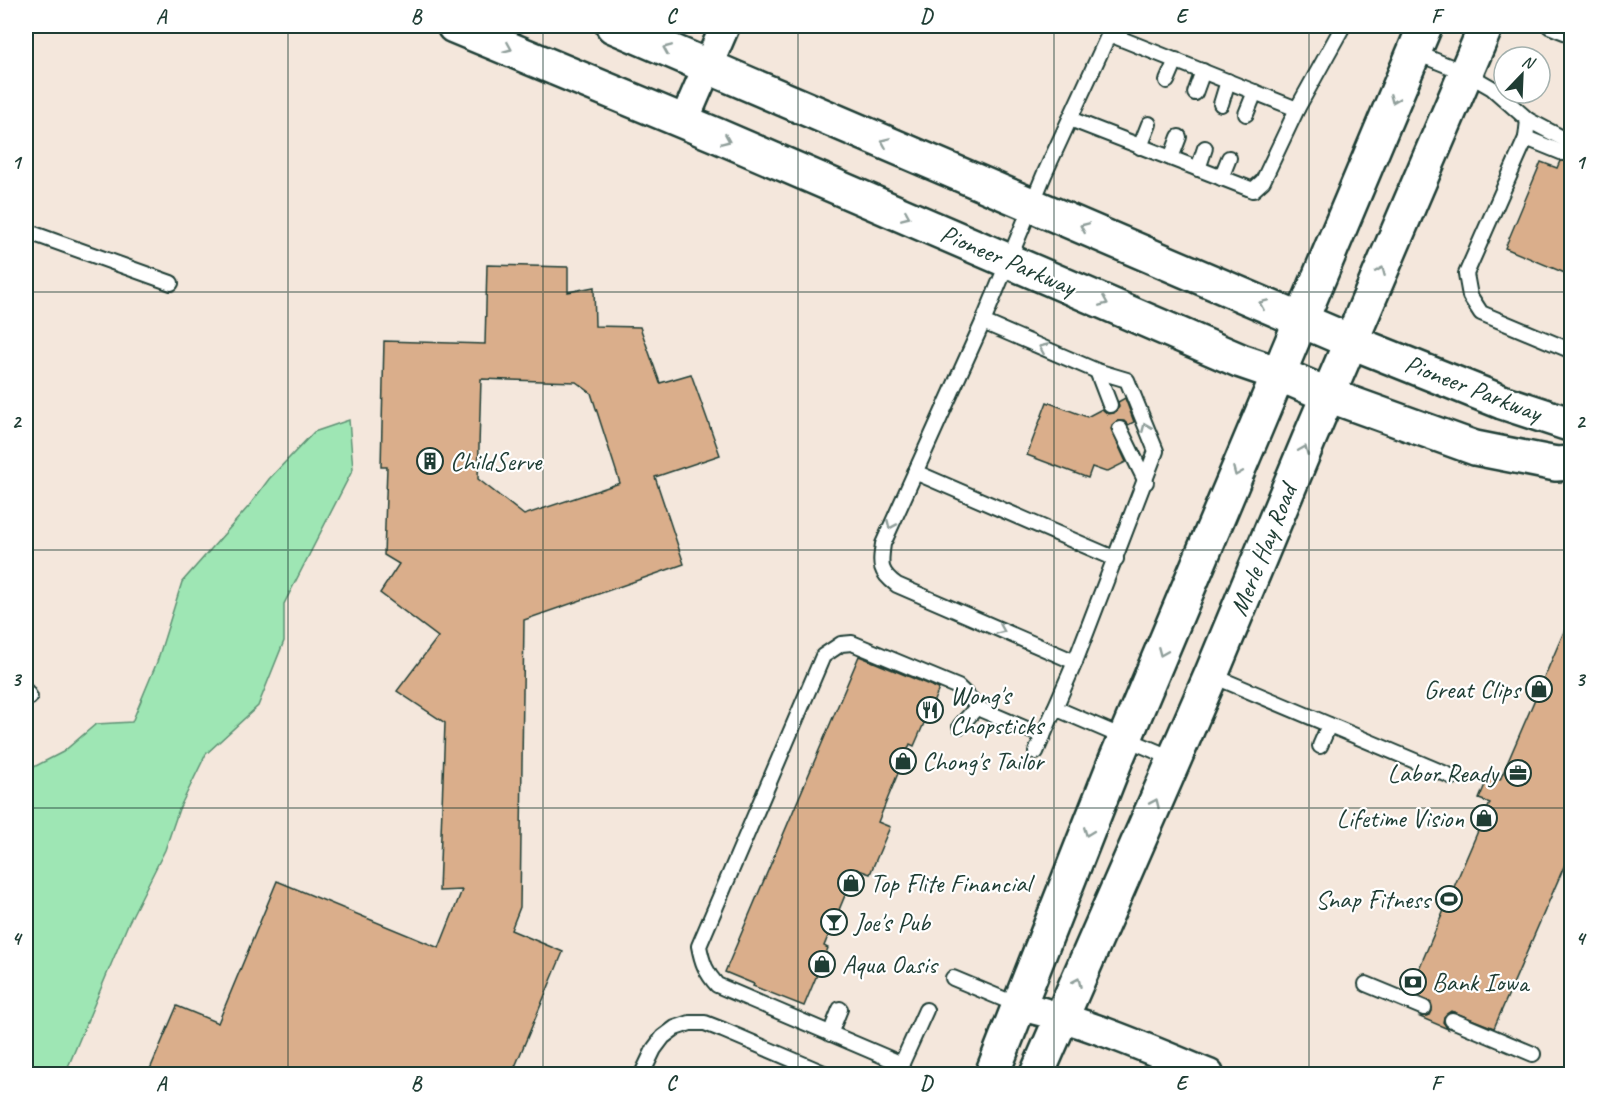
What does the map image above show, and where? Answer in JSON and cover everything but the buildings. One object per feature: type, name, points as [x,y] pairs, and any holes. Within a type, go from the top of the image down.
[{"type":"main road","name":"Pioneer Parkway","points":[[454,26],[1227,355],[1328,395],[1475,448],[1556,464],[1572,463]]},
{"type":"main road","name":"Pioneer Parkway","points":[[613,26],[1352,342],[1502,402],[1572,425]]},
{"type":"main road","name":"Merle Hay Road","points":[[1037,1074],[1211,675],[1486,26]]},
{"type":"main road","name":"Merle Hay Road","points":[[992,1074],[1125,739],[1420,39]]},
{"type":"street","points":[[684,122],[724,26]]},
{"type":"street","points":[[1020,1006],[1094,1026],[1209,1074]]},
{"type":"lane","points":[[1070,119],[1253,190],[1263,181],[1297,109],[1344,26]]},
{"type":"lane","points":[[1549,26],[1572,35]]},
{"type":"lane","points":[[1075,662],[897,585],[886,577],[880,565],[883,544],[1111,30],[1176,60],[1297,109]]},
{"type":"lane","points":[[1420,39],[1466,73],[1492,88],[1528,120],[1566,147],[1526,138]]},
{"type":"lane","points":[[1167,81],[1176,60]]},
{"type":"lane","points":[[1195,93],[1203,71]]},
{"type":"lane","points":[[1221,104],[1228,81]]},
{"type":"lane","points":[[1246,114],[1255,92]]},
{"type":"lane","points":[[1528,120],[1526,138],[1466,274],[1470,296],[1481,313],[1572,351]]},
{"type":"lane","points":[[1140,147],[1149,124]]},
{"type":"lane","points":[[1171,158],[1179,137]]},
{"type":"lane","points":[[1198,169],[1205,148]]},
{"type":"lane","points":[[1221,178],[1229,158]]},
{"type":"lane","points":[[26,231],[171,283]]},
{"type":"lane","points":[[983,322],[1097,371],[1127,381],[1156,451],[1075,662],[1036,752]]},
{"type":"lane","points":[[1097,371],[1110,405]]},
{"type":"lane","points":[[1120,429],[1146,482]]},
{"type":"lane","points":[[915,471],[1116,559]]},
{"type":"lane","points":[[926,1010],[899,1069],[830,1034],[717,985],[707,975],[699,946],[823,656],[841,644],[852,643],[958,687],[982,710],[1043,736]]},
{"type":"lane","points":[[1211,675],[1453,777]]},
{"type":"lane","points":[[960,726],[978,706]]},
{"type":"lane","points":[[1055,708],[1174,759]]},
{"type":"lane","points":[[1320,746],[1329,725]]},
{"type":"lane","points":[[953,978],[1020,1006]]},
{"type":"lane","points":[[1366,984],[1424,1008]]},
{"type":"lane","points":[[830,1034],[840,1009]]},
{"type":"lane","points":[[1452,1020],[1533,1054]]},
{"type":"lane","points":[[642,1074],[654,1049],[663,1037],[675,1028],[690,1023],[705,1023],[826,1074]]},
{"type":"green space","points":[[349,420],[353,469],[284,604],[284,641],[258,706],[206,754],[179,809],[165,850],[128,924],[65,1074],[26,1074],[26,771],[63,752],[96,724],[132,722],[157,662],[182,582],[249,506],[269,479],[314,432]]},
{"type":"place","name":"ChildServe","points":[[430,461]]},
{"type":"place","name":"Great Clips","points":[[1539,689]]},
{"type":"place","name":"Wong's Chopsticks","points":[[930,710]]},
{"type":"place","name":"Chong's Tailor","points":[[903,761]]},
{"type":"place","name":"Labor Ready","points":[[1518,773]]},
{"type":"place","name":"Lifetime Vision","points":[[1484,818]]},
{"type":"place","name":"Top Flite Financial","points":[[851,883]]},
{"type":"place","name":"Snap Fitness","points":[[1449,899]]},
{"type":"place","name":"Joe's Pub","points":[[834,922]]},
{"type":"place","name":"Aqua Oasis","points":[[822,964]]},
{"type":"place","name":"Bank Iowa","points":[[1413,982]]}]
